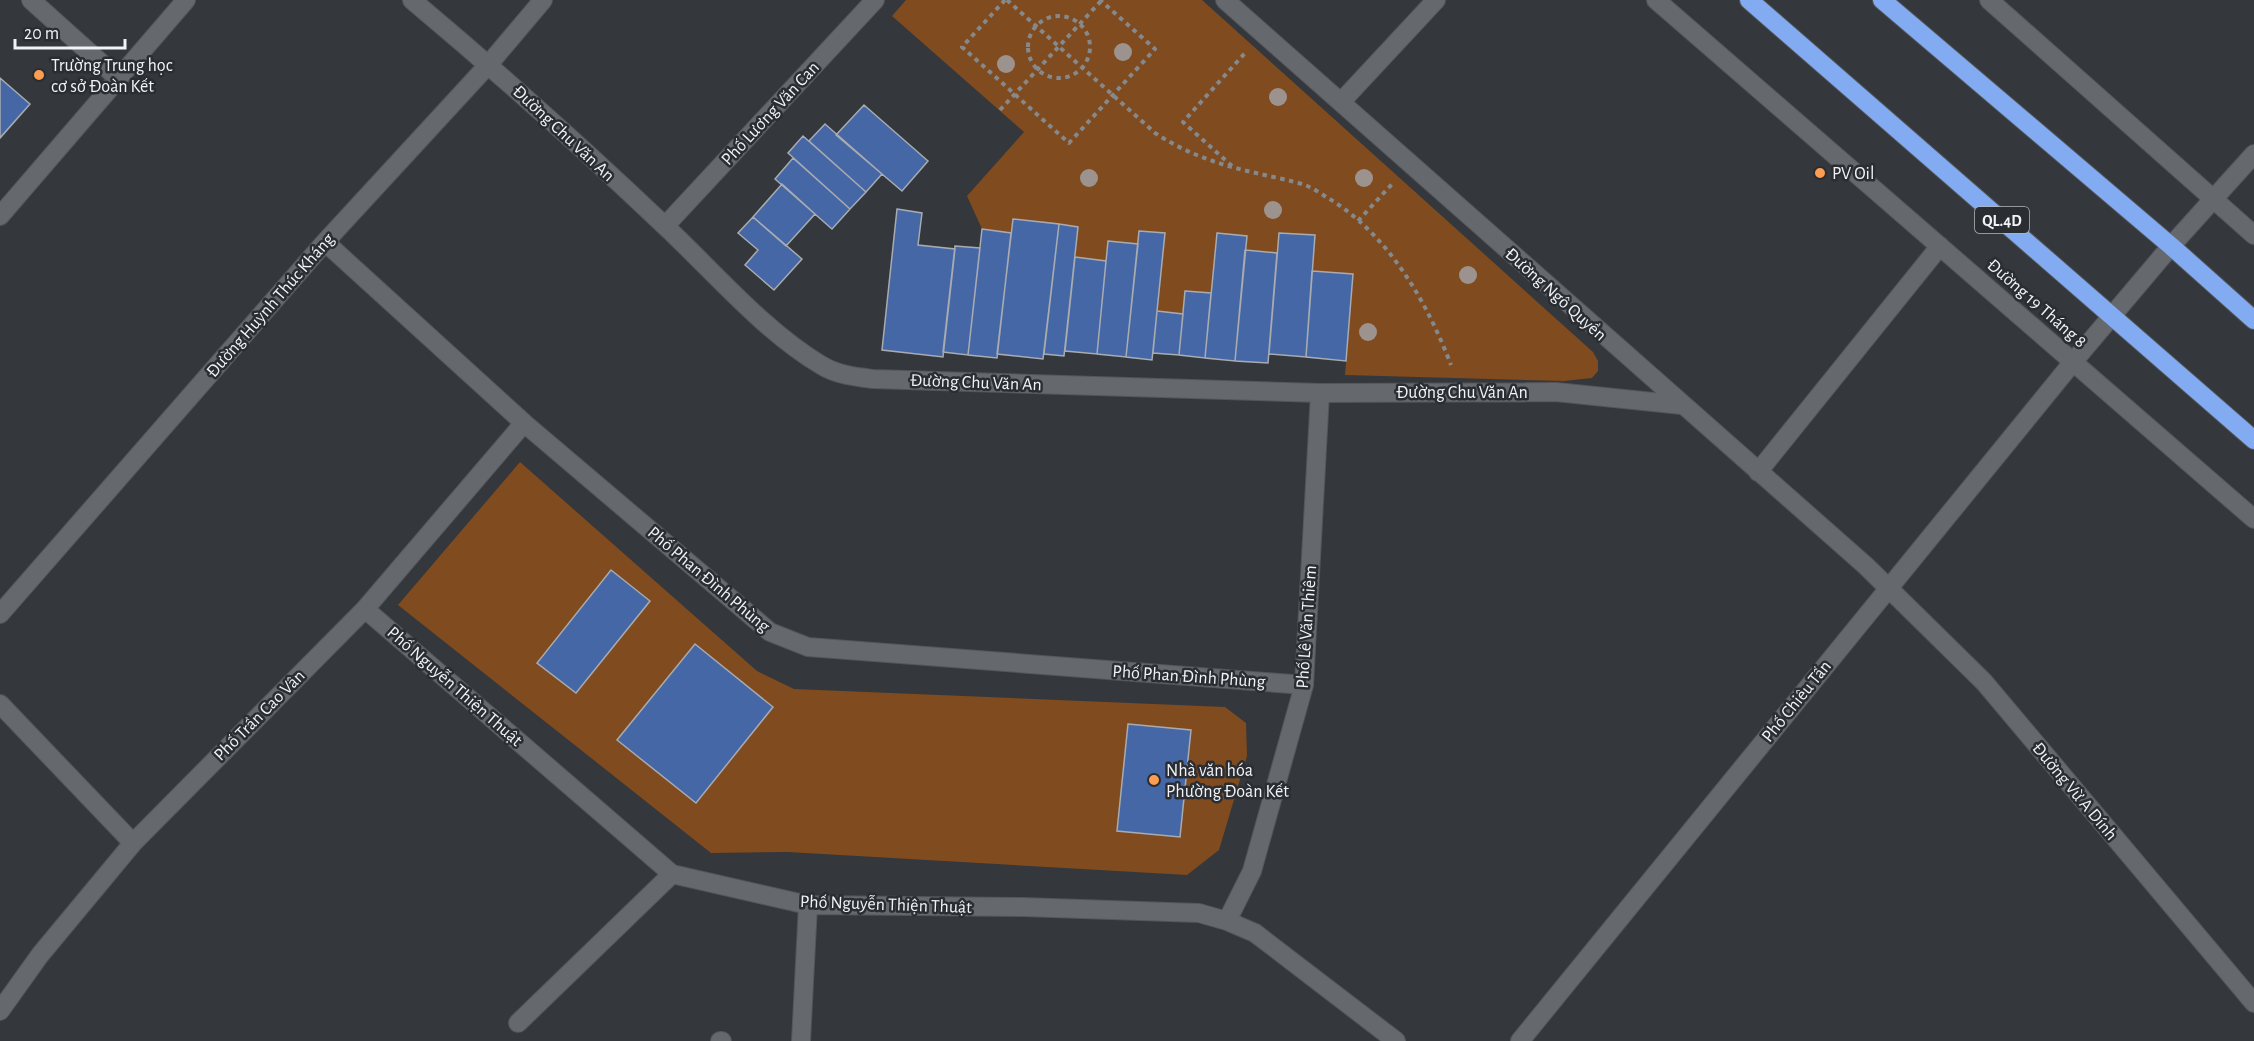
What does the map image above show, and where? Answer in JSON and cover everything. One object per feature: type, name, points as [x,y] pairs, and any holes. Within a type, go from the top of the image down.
[{"type":"highway","name":"QL.4D","points":[[1749,0],[2254,441]]},
{"type":"highway","points":[[1882,0],[2171,246],[2254,320]]},
{"type":"street","points":[[31,0],[119,79]]},
{"type":"street","points":[[0,216],[186,0]]},
{"type":"street","name":"Đường Chu Văn An","points":[[412,0],[489,64],[665,226],[768,325],[795,348],[823,367],[846,375],[873,379],[1320,393],[1556,392],[1682,405]]},
{"type":"street","name":"Đường Huỳnh Thúc Kháng","points":[[0,614],[325,242],[489,64],[543,0]]},
{"type":"street","name":"Phố Lương Văn Can","points":[[665,226],[876,0]]},
{"type":"street","name":"Đường Ngô Quyền","points":[[1225,0],[1888,587]]},
{"type":"street","points":[[1341,102],[1436,0]]},
{"type":"street","name":"Đường 19 Tháng 8","points":[[1656,0],[2254,519]]},
{"type":"street","points":[[1989,0],[2254,235]]},
{"type":"street","name":"Phố Chiêu Tấn","points":[[1520,1041],[2073,362],[2171,246],[2254,154]]},
{"type":"street","name":"Phố Phan Đình Phùng","points":[[325,242],[524,423],[770,632],[808,647],[1304,685]]},
{"type":"street","points":[[1758,472],[1940,246]]},
{"type":"street","name":"Phố Lê Văn Thiêm","points":[[1227,921],[1252,871],[1304,685],[1320,393]]},
{"type":"street","name":"Phố Trần Cao Vân","points":[[0,1011],[40,955],[133,843],[365,609],[524,423]]},
{"type":"street","name":"Đường Vừ A Dính","points":[[1888,587],[1984,682],[2254,1003]]},
{"type":"street","name":"Phố Nguyễn Thiện Thuật","points":[[365,609],[672,874],[808,905],[1023,907],[1199,913],[1227,921],[1255,933],[1396,1041]]},
{"type":"street","points":[[0,704],[133,843]]},
{"type":"street","points":[[518,1023],[672,874]]},
{"type":"street","points":[[801,1041],[808,905]]},
{"type":"path","points":[[1000,110],[1015,95],[1038,70],[1059,47],[1080,24],[1101,0],[1155,49],[1113,95],[1070,143],[1015,95],[962,47],[1006,0],[1036,26],[1059,47],[1082,68],[1113,95],[1155,133],[1176,147],[1235,168],[1306,186],[1347,211],[1392,256],[1411,283],[1454,371]]},
{"type":"path","points":[[1060,16],[1080,24],[1088,37],[1090,48],[1088,58],[1082,68],[1068,77],[1057,78],[1038,70],[1029,56],[1028,46],[1030,35],[1036,26],[1049,18],[1060,16]]},
{"type":"path","points":[[1235,168],[1183,122],[1247,50]]},
{"type":"path","points":[[1358,220],[1393,183]]},
{"type":"shaded area","points":[[906,0],[1202,0],[1593,352],[1598,361],[1598,371],[1592,378],[1564,381],[1345,375],[1353,275],[1312,271],[1315,235],[1279,233],[1277,253],[1245,250],[1246,236],[1217,233],[1211,293],[1185,291],[1183,314],[1157,311],[1164,233],[1139,231],[1138,244],[1109,241],[1106,261],[1075,257],[1077,227],[1013,219],[1011,233],[982,229],[967,196],[1024,132],[892,16]]},
{"type":"shaded area","points":[[520,462],[757,671],[794,689],[1225,707],[1246,723],[1247,756],[1219,850],[1187,875],[788,852],[711,853],[398,605]]},
{"type":"building","points":[[0,78],[30,104],[0,138]]},
{"type":"building","points":[[864,105],[928,161],[902,191],[836,135]]},
{"type":"building","points":[[825,124],[882,174],[866,192],[809,141]]},
{"type":"building","points":[[803,136],[866,192],[850,209],[788,153]]},
{"type":"building","points":[[793,158],[850,209],[832,229],[775,179]]},
{"type":"building","points":[[782,184],[815,214],[786,246],[753,217]]},
{"type":"building","points":[[897,209],[922,213],[918,245],[955,249],[943,357],[882,350]]},
{"type":"building","points":[[753,217],[802,259],[774,290],[745,265],[758,250],[738,233]]},
{"type":"building","points":[[1013,219],[1059,224],[1043,359],[997,354]]},
{"type":"building","points":[[1059,224],[1078,227],[1064,356],[1044,354]]},
{"type":"building","points":[[982,229],[1011,233],[997,358],[968,355]]},
{"type":"building","points":[[1139,231],[1165,233],[1152,360],[1126,357]]},
{"type":"building","points":[[1217,233],[1247,236],[1235,361],[1205,358]]},
{"type":"building","points":[[1279,233],[1315,235],[1306,357],[1269,354]]},
{"type":"building","points":[[1108,241],[1138,244],[1126,357],[1097,354]]},
{"type":"building","points":[[955,246],[980,248],[968,355],[943,352]]},
{"type":"building","points":[[1245,250],[1277,253],[1268,363],[1235,361]]},
{"type":"building","points":[[1075,257],[1106,261],[1097,354],[1065,351]]},
{"type":"building","points":[[1312,271],[1353,274],[1346,361],[1306,357]]},
{"type":"building","points":[[1185,291],[1211,293],[1205,358],[1179,355]]},
{"type":"building","points":[[1157,311],[1183,314],[1179,355],[1153,353]]},
{"type":"building","points":[[611,570],[650,601],[576,693],[537,663]]},
{"type":"building","points":[[695,644],[773,707],[696,803],[617,740]]},
{"type":"building","name":"Nhà văn hóa Phường Đoàn Kết","points":[[1128,724],[1191,730],[1180,837],[1117,831]]},
{"type":"place","name":"Trường Trung học cơ sở Đoàn Kết","points":[[39,75]]},
{"type":"place","name":"PV Oil","points":[[1820,173]]},
{"type":"place","name":"Nhà văn hóa Phường Đoàn Kết","points":[[1154,780]]}]
